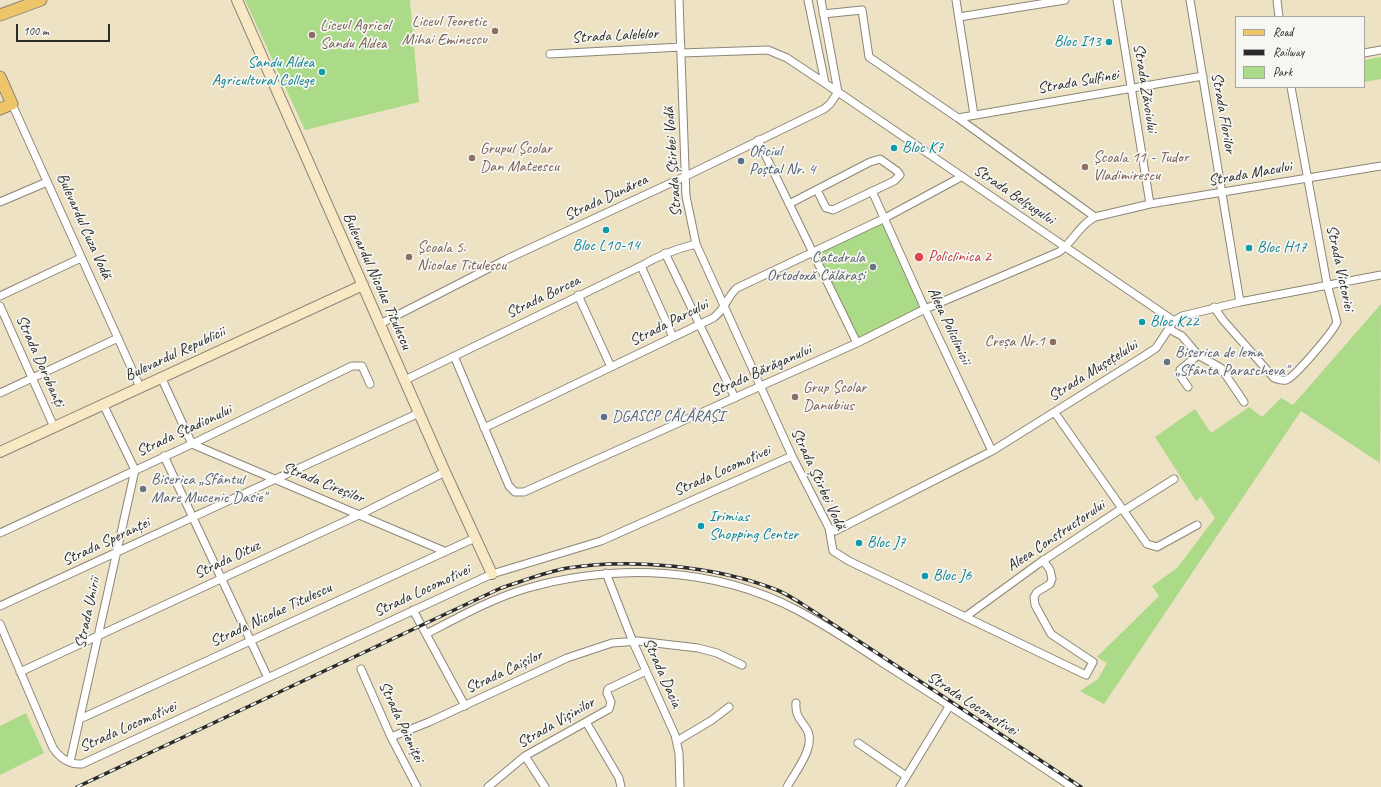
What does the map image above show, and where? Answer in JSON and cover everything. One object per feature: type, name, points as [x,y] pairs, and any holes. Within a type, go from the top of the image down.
[{"type":"main road","points":[[0,15],[41,0]]},
{"type":"main road","name":"Bulevardul Nicolae Titulescu","points":[[237,0],[362,286],[492,574]]},
{"type":"main road","name":"Bulevardul Cuza Vodă","points":[[0,77],[12,104]]},
{"type":"main road","points":[[0,109],[12,104]]},
{"type":"main road","name":"Bulevardul Republicii","points":[[0,452],[362,286]]},
{"type":"street","name":"Strada Știrbei Vodă","points":[[679,0],[686,196],[696,244],[792,456],[829,528],[833,550],[842,557],[1086,675],[1093,665],[1093,662],[1051,634],[1035,605],[1034,597],[1037,592],[1050,584],[1052,579],[1050,570],[1043,560]]},
{"type":"street","points":[[808,0],[825,83]]},
{"type":"street","points":[[821,0],[838,92]]},
{"type":"street","points":[[956,0],[974,115]]},
{"type":"street","points":[[959,17],[1065,0]]},
{"type":"street","name":"Strada Zăvoiului","points":[[1117,0],[1150,204]]},
{"type":"street","name":"Strada Florilor","points":[[1190,0],[1240,302]]},
{"type":"street","points":[[1277,0],[1279,16]]},
{"type":"street","points":[[823,14],[862,10],[869,57],[958,118],[1095,217]]},
{"type":"street","name":"Strada Lalelelor","points":[[550,54],[681,50],[768,50],[787,58],[825,83]]},
{"type":"street","points":[[1365,53],[1381,50]]},
{"type":"street","name":"Strada Sulfinei","points":[[958,118],[1203,76]]},
{"type":"street","name":"Strada Belșugului","points":[[825,83],[1174,321]]},
{"type":"street","name":"Strada Victoriei","points":[[1214,307],[1223,320],[1274,378],[1285,380],[1290,378],[1335,328],[1337,317],[1328,284],[1291,88]]},
{"type":"street","name":"Strada Dunărea","points":[[380,324],[507,259],[686,176],[824,109],[830,104],[838,92]]},
{"type":"street","name":"Bulevardul Cuza Vodă","points":[[12,104],[140,387]]},
{"type":"street","points":[[758,140],[812,254],[857,342]]},
{"type":"street","points":[[789,204],[817,190],[877,160],[882,161],[899,173],[899,177],[830,210],[825,206],[817,190]]},
{"type":"street","name":"Strada Macului","points":[[1066,247],[1088,221],[1111,212],[1150,204],[1381,166]]},
{"type":"street","name":"Strada Parcului","points":[[484,428],[713,318],[724,307],[728,297],[737,288],[812,254],[885,218],[962,176]]},
{"type":"street","points":[[0,202],[47,182]]},
{"type":"street","name":"Aleea Policlinicii","points":[[872,191],[925,309],[992,451]]},
{"type":"street","name":"Strada Borcea","points":[[405,380],[665,253],[696,244]]},
{"type":"street","name":"Strada Bărăganului","points":[[454,356],[509,486],[512,490],[519,493],[569,474],[857,342],[925,309],[1059,252],[1066,247]]},
{"type":"street","points":[[665,253],[735,398]]},
{"type":"street","points":[[0,296],[81,258]]},
{"type":"street","points":[[641,266],[673,337]]},
{"type":"street","points":[[1174,321],[1182,316],[1214,307],[1381,275]]},
{"type":"street","points":[[578,296],[611,367]]},
{"type":"street","name":"Strada Dorobanți","points":[[0,306],[54,427]]},
{"type":"street","name":"Strada Mușețelului","points":[[829,528],[835,531],[840,529],[992,451],[1055,413],[1156,348],[1174,321]]},
{"type":"street","points":[[1169,329],[1182,336],[1198,355],[1221,368],[1244,402]]},
{"type":"street","points":[[0,393],[118,338]]},
{"type":"street","points":[[1188,387],[1180,377],[1180,370],[1198,355]]},
{"type":"street","name":"Strada Stadionului","points":[[0,533],[192,444],[355,365],[362,366],[370,384]]},
{"type":"street","points":[[161,377],[192,444]]},
{"type":"street","points":[[103,404],[135,470]]},
{"type":"street","name":"Strada Speranței","points":[[0,606],[419,413]]},
{"type":"street","points":[[1055,413],[1120,504],[1122,510],[1174,479]]},
{"type":"street","name":"Strada Cireșilor","points":[[192,444],[444,550]]},
{"type":"street","points":[[164,456],[268,678]]},
{"type":"street","name":"Strada Locomotivei","points":[[70,762],[76,764],[88,762],[492,574],[601,541],[792,456]]},
{"type":"street","name":"Strada Unirii","points":[[70,762],[135,470]]},
{"type":"street","name":"Strada Oituz","points":[[20,672],[361,514],[445,472]]},
{"type":"street","name":"Aleea Constructorului","points":[[965,617],[1043,560],[1122,510],[1143,540],[1152,547],[1157,547],[1197,525]]},
{"type":"street","name":"Strada Nicolae Titulescu","points":[[80,719],[444,550],[475,538]]},
{"type":"street","name":"Strada Locomotivei","points":[[426,634],[497,600],[527,588],[560,580],[606,573],[689,576],[721,582],[796,610],[950,705],[1072,787]]},
{"type":"street","name":"Strada Dacia","points":[[606,573],[632,642],[677,741],[679,753],[680,787]]},
{"type":"street","points":[[413,610],[465,706]]},
{"type":"street","points":[[0,624],[53,748],[58,755],[70,762]]},
{"type":"street","name":"Strada Caișilor","points":[[391,737],[465,706],[567,658],[612,643],[644,642],[698,648],[717,653],[742,665]]},
{"type":"street","name":"Strada Poieniței","points":[[361,668],[391,737],[417,787]]},
{"type":"street","name":"Strada Vișinilor","points":[[488,787],[525,756],[605,711],[611,706],[607,693],[608,689],[646,671]]},
{"type":"street","points":[[787,787],[803,758],[810,740],[806,728],[796,715],[796,703]]},
{"type":"street","points":[[900,787],[950,705]]},
{"type":"street","points":[[677,741],[712,720],[729,707]]},
{"type":"street","points":[[586,722],[619,778],[621,787]]},
{"type":"street","points":[[858,744],[906,776]]},
{"type":"street","points":[[525,756],[545,787]]},
{"type":"green space","points":[[245,0],[410,0],[419,102],[305,130]]},
{"type":"green space","points":[[1381,57],[1381,79],[1365,82],[1365,60]]},
{"type":"green space","points":[[885,218],[925,309],[857,343],[812,254]]},
{"type":"green space","points":[[1381,304],[1380,463],[1301,411],[1104,704],[1080,691],[1098,679],[1107,663],[1097,657],[1159,596],[1152,586],[1177,568],[1215,518],[1201,497],[1196,501],[1155,437],[1195,409],[1211,433],[1249,407],[1262,417],[1281,398],[1293,405]]},
{"type":"green space","points":[[26,713],[44,753],[0,775],[0,726]]},
{"type":"railway","points":[[77,787],[501,588],[542,574],[568,568],[619,564],[674,566],[701,570],[728,575],[782,592],[1081,787]]},
{"type":"place","name":"Liceul Teoretic Mihai Eminescu","points":[[495,31]]},
{"type":"place","name":"Liceul Agricol Sandu Aldea","points":[[312,35]]},
{"type":"place","name":"Bloc I13","points":[[1109,42]]},
{"type":"place","name":"Sandu Aldea Agricultural College","points":[[322,72]]},
{"type":"place","name":"Bloc K7","points":[[894,148]]},
{"type":"place","name":"Grupul Școlar Dan Mateescu","points":[[472,158]]},
{"type":"place","name":"Oficiul Poștal Nr. 4","points":[[741,161]]},
{"type":"place","name":"Școala 11 - Tudor Vladimirescu","points":[[1085,167]]},
{"type":"place","name":"Bloc L10-14","points":[[606,230]]},
{"type":"place","name":"Bloc H17","points":[[1249,248]]},
{"type":"place","name":"Școala 5. Nicolae Titulescu","points":[[409,257]]},
{"type":"place","name":"Policlinica 2","points":[[919,257]]},
{"type":"place","name":"Catedrala Ortodoxă Călărași","points":[[873,267]]},
{"type":"place","name":"Bloc K22","points":[[1142,322]]},
{"type":"place","name":"Creșa Nr.1","points":[[1053,342]]},
{"type":"place","name":"Biserica de lemn „Sfânta Parascheva\"","points":[[1167,362]]},
{"type":"place","name":"Grup Școlar Danubius","points":[[795,397]]},
{"type":"place","name":"DGASCP CĂLĂRAȘI","points":[[604,417]]},
{"type":"place","name":"Biserica „Sfântul Mare Mucenic Dasie\"","points":[[143,489]]},
{"type":"place","name":"Irimias Shopping Center","points":[[701,526]]},
{"type":"place","name":"Bloc J7","points":[[859,543]]},
{"type":"place","name":"Bloc J6","points":[[925,576]]}]
